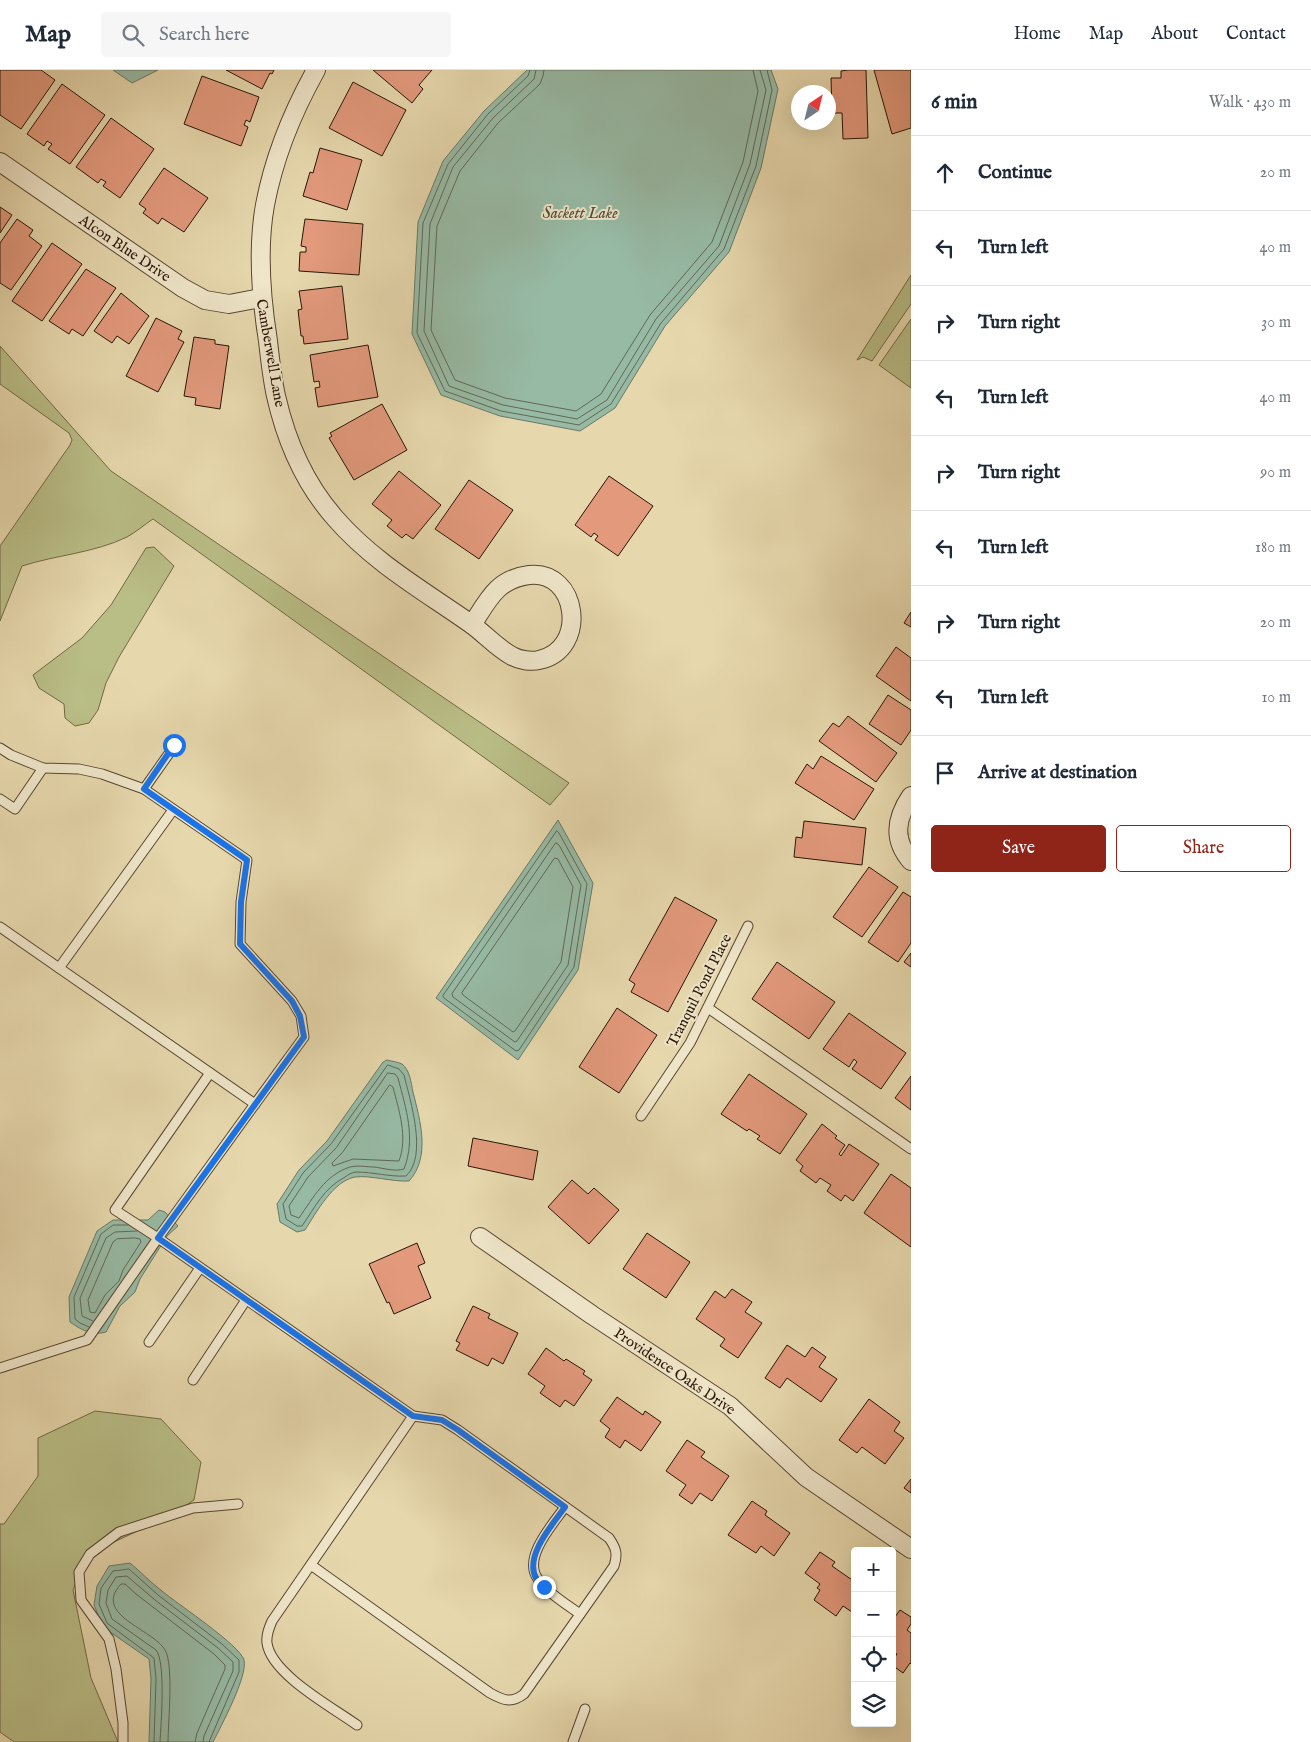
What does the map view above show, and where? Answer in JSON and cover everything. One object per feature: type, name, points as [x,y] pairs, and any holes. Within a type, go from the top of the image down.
[{"type":"street","name":"Camberwell Lane","points":[[316,70],[292,116],[272,171],[264,208],[261,248],[261,298],[276,396],[287,434],[313,490],[334,517],[360,545],[417,588],[472,625],[513,657],[526,660],[539,660],[550,656],[564,645],[570,635],[571,609],[568,597],[558,585],[547,578],[532,575],[515,578],[501,585],[492,594],[472,625]]},
{"type":"street","name":"Alcon Blue Drive","points":[[0,162],[183,288],[205,300],[229,304],[261,298]]},
{"type":"street","points":[[911,796],[902,810],[898,825],[900,841],[911,861]]},
{"type":"street","name":"Providence Oaks Drive","points":[[480,1237],[592,1315],[730,1406],[806,1478],[911,1549]]},
{"type":"lane","points":[[144,789],[174,745]]},
{"type":"lane","points":[[0,748],[11,755],[43,768],[79,769],[102,774],[144,789],[247,860],[241,902],[240,944],[292,1001],[300,1016],[304,1037],[158,1238],[87,1340],[0,1368]]},
{"type":"lane","points":[[0,799],[15,809],[43,768]]},
{"type":"lane","points":[[59,968],[174,810]]},
{"type":"lane","name":"Tranquil Pond Place","points":[[641,1116],[690,1043],[748,926]]},
{"type":"lane","points":[[0,927],[255,1104]]},
{"type":"lane","points":[[708,1008],[911,1149]]},
{"type":"lane","points":[[210,1073],[115,1210],[413,1416],[442,1420],[458,1430],[609,1538],[615,1547],[618,1557],[614,1566],[524,1694],[517,1699],[507,1701],[490,1693],[311,1565]]},
{"type":"lane","points":[[148,1342],[200,1268]]},
{"type":"lane","points":[[193,1380],[246,1300]]},
{"type":"lane","points":[[356,1725],[291,1679],[276,1664],[269,1652],[268,1631],[272,1620],[413,1416]]},
{"type":"lane","points":[[122,1742],[123,1723],[116,1669],[109,1639],[80,1600],[79,1572],[90,1554],[119,1532],[193,1508],[238,1504]]},
{"type":"lane","points":[[565,1507],[538,1546],[533,1568],[536,1578],[544,1587],[580,1614]]},
{"type":"lane","points":[[573,1742],[585,1709]]},
{"type":"green space","points":[[911,275],[911,304],[872,361],[863,357],[857,360]]},
{"type":"green space","points":[[911,319],[911,388],[879,365]]},
{"type":"green space","points":[[0,346],[111,471],[569,783],[550,805],[153,519],[127,537],[101,547],[22,566],[0,621],[0,546],[72,440],[69,433],[0,384]]},
{"type":"green space","points":[[154,547],[174,566],[119,657],[106,683],[98,710],[89,723],[75,726],[65,718],[64,704],[39,688],[33,675],[82,638],[111,605],[146,548]]},
{"type":"green space","points":[[95,1411],[161,1419],[201,1462],[194,1500],[170,1516],[88,1554],[73,1590],[91,1678],[118,1742],[14,1742],[0,1732],[0,1524],[4,1524],[38,1476],[38,1438]]},
{"type":"water","points":[[113,70],[158,70],[132,83]]},
{"type":"water","name":"Sackett Lake","points":[[527,70],[771,70],[778,89],[761,168],[729,252],[665,326],[615,408],[580,431],[500,416],[441,395],[412,334],[418,222],[443,161],[484,111]]},
{"type":"water","points":[[558,820],[593,883],[578,970],[518,1060],[436,998]]},
{"type":"water","points":[[387,1060],[402,1064],[410,1077],[422,1138],[420,1161],[416,1171],[409,1181],[361,1177],[347,1180],[332,1191],[305,1230],[297,1232],[280,1222],[277,1204],[299,1170],[327,1141],[383,1062]]},
{"type":"water","points":[[159,1210],[165,1212],[178,1226],[167,1236],[140,1279],[135,1292],[120,1306],[106,1332],[87,1332],[78,1328],[70,1322],[69,1297],[97,1231],[113,1220],[148,1220]]},
{"type":"water","points":[[130,1563],[158,1588],[220,1635],[240,1653],[244,1660],[238,1689],[213,1742],[149,1742],[151,1679],[149,1659],[103,1627],[94,1605],[97,1586],[109,1566]]},
{"type":"building","points":[[0,70],[41,70],[55,80],[21,129],[0,115]]},
{"type":"building","points":[[226,70],[274,70],[272,74],[270,73],[262,89]]},
{"type":"building","points":[[373,70],[432,70],[419,85],[423,89],[412,103]]},
{"type":"building","points":[[866,70],[868,138],[843,139],[842,113],[836,113],[836,85],[831,85],[831,78],[841,78],[841,71]]},
{"type":"building","points":[[874,70],[911,70],[911,128],[892,134]]},
{"type":"building","points":[[202,76],[259,97],[250,122],[246,120],[244,125],[248,127],[241,146],[184,124]]},
{"type":"building","points":[[353,82],[406,110],[382,156],[329,128]]},
{"type":"building","points":[[62,84],[105,115],[70,164],[48,149],[52,144],[47,141],[44,146],[27,134]]},
{"type":"building","points":[[111,118],[154,149],[120,198],[103,186],[106,182],[101,179],[98,183],[76,167]]},
{"type":"building","points":[[320,148],[362,160],[347,210],[303,196],[310,172],[313,173]]},
{"type":"building","points":[[164,168],[208,198],[184,232],[162,218],[158,224],[143,213],[146,209],[139,204]]},
{"type":"building","points":[[0,207],[12,215],[0,233]]},
{"type":"building","points":[[17,219],[33,230],[29,236],[42,246],[11,290],[0,283],[0,243]]},
{"type":"building","points":[[305,219],[363,224],[359,275],[299,271],[300,252],[306,252],[306,247],[301,246]]},
{"type":"building","points":[[52,243],[82,264],[42,321],[12,301]]},
{"type":"building","points":[[86,269],[116,288],[83,336],[72,329],[69,334],[49,321]]},
{"type":"building","points":[[342,286],[348,339],[304,344],[303,336],[301,336],[298,310],[302,309],[299,291]]},
{"type":"building","points":[[121,293],[149,316],[129,344],[117,336],[112,343],[94,331]]},
{"type":"building","points":[[156,318],[182,331],[178,339],[184,342],[158,392],[126,376]]},
{"type":"building","points":[[194,337],[215,340],[215,344],[229,346],[220,409],[195,405],[196,398],[184,396]]},
{"type":"building","points":[[368,345],[378,397],[318,407],[315,388],[320,387],[319,381],[314,382],[310,355]]},
{"type":"building","points":[[382,404],[407,450],[354,480],[329,438],[332,436],[330,433]]},
{"type":"building","points":[[399,471],[441,505],[413,539],[406,534],[402,538],[387,526],[392,520],[372,504]]},
{"type":"building","points":[[609,476],[653,506],[618,556],[595,540],[598,536],[594,533],[591,537],[575,525]]},
{"type":"building","points":[[469,480],[513,510],[479,559],[435,529]]},
{"type":"building","points":[[911,612],[911,627],[904,623]]},
{"type":"building","points":[[896,647],[911,658],[911,701],[876,676]]},
{"type":"building","points":[[888,695],[911,710],[911,730],[901,745],[869,724]]},
{"type":"building","points":[[848,716],[897,753],[876,782],[819,741],[833,723],[839,727]]},
{"type":"building","points":[[821,756],[874,789],[854,820],[795,783],[807,764],[813,769]]},
{"type":"building","points":[[804,821],[866,828],[862,865],[794,857],[796,837],[802,838]]},
{"type":"building","points":[[869,867],[898,887],[862,937],[833,917]]},
{"type":"building","points":[[903,892],[911,897],[911,943],[898,962],[868,942]]},
{"type":"building","points":[[675,897],[717,920],[668,1012],[631,992],[635,984],[629,980]]},
{"type":"building","points":[[911,953],[911,967],[904,962]]},
{"type":"building","points":[[777,962],[835,1002],[809,1039],[752,999]]},
{"type":"building","points":[[617,1008],[657,1035],[619,1093],[579,1067]]},
{"type":"building","points":[[849,1013],[906,1053],[881,1089],[852,1069],[857,1062],[854,1059],[849,1067],[823,1049]]},
{"type":"building","points":[[749,1074],[807,1114],[780,1154],[757,1139],[760,1136],[749,1129],[747,1131],[721,1114]]},
{"type":"building","points":[[911,1076],[911,1110],[895,1098]]},
{"type":"building","points":[[822,1124],[837,1136],[835,1138],[845,1145],[839,1154],[841,1156],[849,1144],[879,1164],[853,1201],[845,1195],[841,1201],[827,1191],[831,1185],[820,1178],[816,1183],[800,1171],[803,1166],[796,1160]]},
{"type":"building","points":[[473,1138],[538,1151],[533,1180],[468,1166]]},
{"type":"building","points":[[891,1174],[911,1188],[911,1247],[864,1213]]},
{"type":"building","points":[[572,1180],[588,1194],[594,1188],[619,1210],[589,1244],[548,1207]]},
{"type":"building","points":[[647,1233],[690,1262],[666,1298],[623,1269]]},
{"type":"building","points":[[417,1243],[425,1263],[418,1266],[431,1298],[394,1314],[369,1264]]},
{"type":"building","points":[[732,1289],[752,1302],[745,1312],[762,1323],[738,1358],[720,1346],[725,1339],[696,1319],[715,1291],[725,1298]]},
{"type":"building","points":[[473,1306],[490,1314],[488,1318],[518,1333],[503,1364],[492,1358],[488,1366],[456,1350],[460,1343],[456,1341]]},
{"type":"building","points":[[787,1345],[805,1357],[812,1347],[826,1357],[819,1367],[837,1379],[821,1402],[787,1378],[780,1388],[765,1378]]},
{"type":"building","points":[[546,1348],[564,1361],[566,1359],[585,1371],[583,1374],[592,1380],[574,1406],[565,1400],[560,1407],[540,1393],[545,1386],[528,1374]]},
{"type":"building","points":[[617,1397],[643,1415],[645,1411],[661,1422],[641,1451],[625,1440],[620,1448],[605,1437],[610,1429],[600,1421]]},
{"type":"building","points":[[869,1399],[900,1422],[894,1431],[904,1438],[885,1464],[862,1447],[857,1453],[839,1440]]},
{"type":"building","points":[[687,1440],[705,1452],[701,1457],[729,1476],[712,1501],[700,1493],[692,1504],[679,1495],[686,1485],[666,1471]]},
{"type":"building","points":[[911,1479],[911,1493],[904,1488]]},
{"type":"building","points":[[752,1501],[767,1511],[765,1515],[790,1533],[774,1556],[761,1546],[756,1553],[728,1535]]},
{"type":"building","points":[[820,1552],[835,1562],[832,1566],[851,1579],[851,1611],[843,1606],[836,1616],[814,1600],[820,1590],[817,1588],[820,1584],[805,1573]]},
{"type":"building","points":[[900,1610],[911,1617],[911,1624],[907,1630],[911,1633],[911,1664],[903,1673],[896,1668],[896,1616]]},
{"type":"route","points":[[174,745],[144,789],[247,860],[241,902],[240,944],[292,1001],[300,1016],[304,1037],[158,1238],[413,1416],[442,1420],[565,1507],[538,1546],[534,1557],[533,1568],[536,1578],[544,1587]]}]
